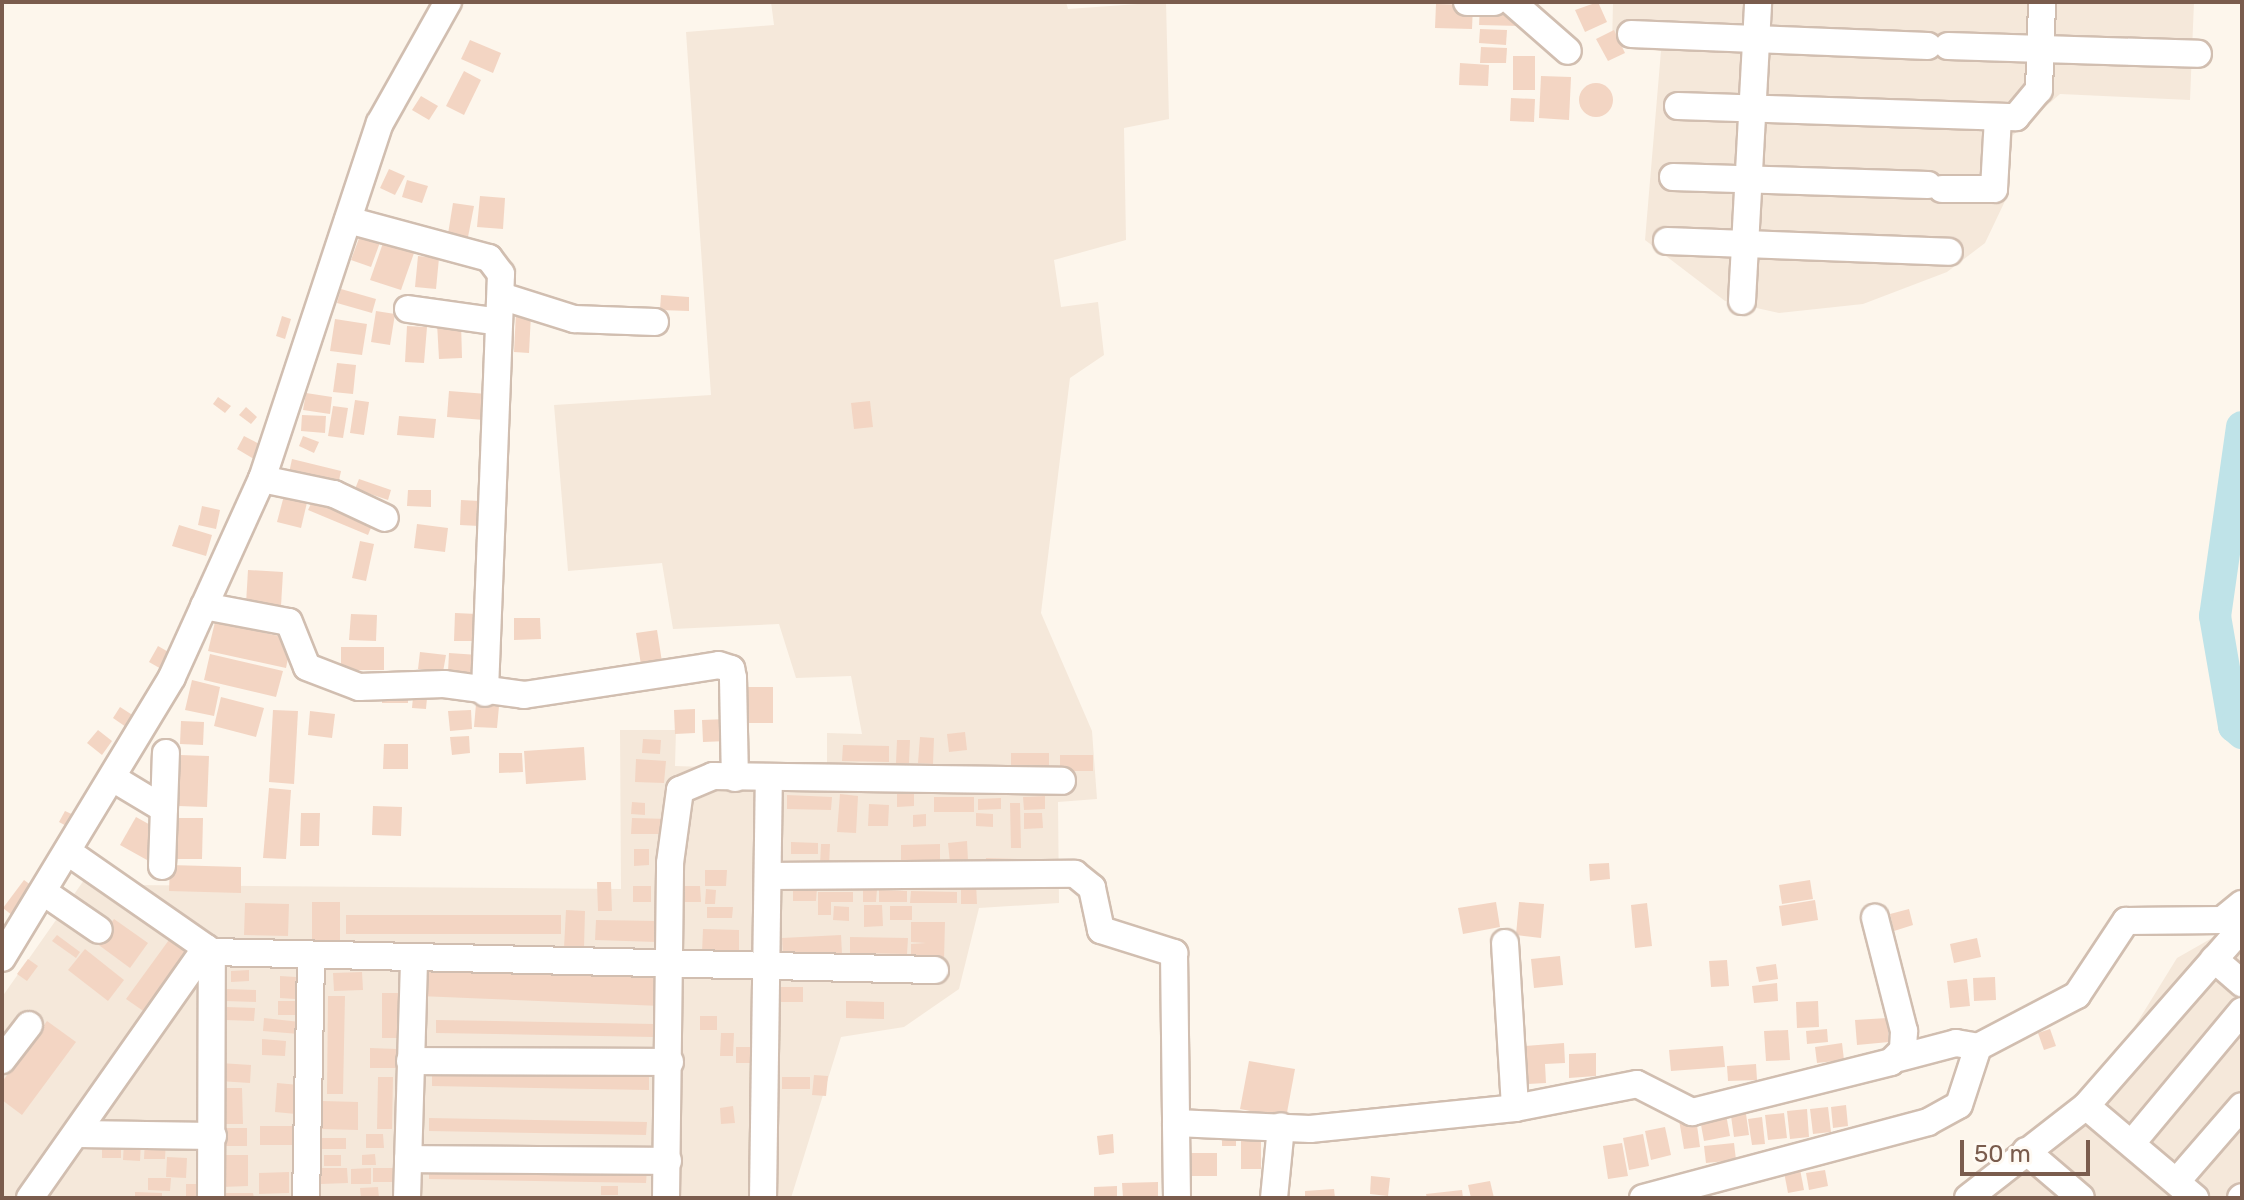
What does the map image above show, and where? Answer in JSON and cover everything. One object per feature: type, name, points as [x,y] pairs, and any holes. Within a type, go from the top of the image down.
[{"type":"street","points":[[2,958],[116,780],[204,606],[262,479],[380,123],[448,2]]},
{"type":"street","points":[[1467,2],[1494,2]]},
{"type":"street","points":[[1512,2],[1568,51]]},
{"type":"street","points":[[1742,301],[1758,2]]},
{"type":"street","points":[[1678,106],[2016,117],[2039,90],[2042,2]]},
{"type":"street","points":[[1631,34],[1755,41],[2198,54]]},
{"type":"street","points":[[1673,177],[1994,189],[1998,117]]},
{"type":"street","points":[[348,220],[489,258],[498,264],[500,309],[485,693]]},
{"type":"street","points":[[1667,241],[1744,247],[1949,252]]},
{"type":"street","points":[[408,309],[500,309],[574,319],[655,322]]},
{"type":"street","points":[[262,479],[334,494],[385,518]]},
{"type":"street","points":[[204,606],[289,622],[307,667],[334,682],[444,684],[485,693],[574,691],[664,672],[731,669],[735,778]]},
{"type":"street","points":[[162,866],[166,753]]},
{"type":"street","points":[[666,1198],[670,863],[680,790],[695,780],[735,778],[769,781],[1062,781]]},
{"type":"street","points":[[116,780],[164,809]]},
{"type":"street","points":[[763,1198],[769,781]]},
{"type":"street","points":[[71,854],[209,950],[414,960],[935,970]]},
{"type":"street","points":[[768,876],[1075,874],[1092,888],[1101,930],[1174,953],[1177,1198]]},
{"type":"street","points":[[45,893],[99,930]]},
{"type":"street","points":[[1176,1123],[1281,1126],[1515,1108],[1646,1084],[1692,1112],[1956,1043],[1978,1047],[2077,995],[2126,921],[2222,920],[2242,904]]},
{"type":"street","points":[[1875,918],[1904,1031],[1899,1058]]},
{"type":"street","points":[[1978,1195],[2026,1151],[2086,1106],[2242,928]]},
{"type":"street","points":[[1505,943],[1515,1108]]},
{"type":"street","points":[[30,1198],[209,950]]},
{"type":"street","points":[[209,950],[213,1136],[211,1198]]},
{"type":"street","points":[[306,1198],[311,957]]},
{"type":"street","points":[[2214,959],[2242,983]]},
{"type":"street","points":[[407,1198],[414,960]]},
{"type":"street","points":[[2132,1143],[2242,1011]]},
{"type":"street","points":[[2,1060],[29,1025]]},
{"type":"street","points":[[1657,1197],[1928,1122],[1959,1105],[1978,1047]]},
{"type":"street","points":[[410,1061],[670,1062]]},
{"type":"street","points":[[2086,1106],[2186,1190],[2242,1106]]},
{"type":"street","points":[[1274,1198],[1281,1126]]},
{"type":"street","points":[[79,1134],[213,1136]]},
{"type":"street","points":[[2026,1151],[2081,1198]]},
{"type":"street","points":[[408,1159],[668,1161]]},
{"type":"shaded area","points":[[771,2],[1066,2],[1068,9],[1166,2],[1169,119],[1124,128],[1126,240],[1054,260],[1061,307],[1098,302],[1104,355],[1070,378],[1041,613],[1092,731],[1097,799],[1058,802],[1059,903],[979,908],[959,989],[904,1027],[841,1037],[791,1198],[2,1198],[2,997],[96,863],[129,885],[621,889],[620,730],[676,730],[675,766],[827,771],[827,733],[862,734],[851,676],[796,678],[779,624],[673,629],[662,563],[568,571],[554,405],[711,395],[686,32],[774,25]]},
{"type":"shaded area","points":[[1613,2],[2194,2],[2190,100],[2060,94],[2013,135],[2005,201],[1985,243],[1947,272],[1863,304],[1779,313],[1725,301],[1645,240],[1661,51],[1612,47]]},
{"type":"shaded area","points":[[2242,921],[2242,1198],[1958,1198],[2009,1147],[2106,1073],[2177,958]]},
{"type":"building","points":[[1598,2],[1607,22],[1585,32],[1575,10]]},
{"type":"building","points":[[1436,4],[1473,5],[1472,29],[1435,28]]},
{"type":"building","points":[[1480,6],[1522,8],[1521,26],[1479,25]]},
{"type":"building","points":[[1480,29],[1507,30],[1506,45],[1479,43]]},
{"type":"building","points":[[1614,30],[1625,53],[1608,61],[1596,39]]},
{"type":"building","points":[[470,40],[501,53],[493,73],[461,59]]},
{"type":"building","points":[[1481,47],[1507,48],[1506,63],[1480,63]]},
{"type":"building","points":[[1513,56],[1535,56],[1535,90],[1513,90]]},
{"type":"building","points":[[1460,63],[1489,65],[1488,86],[1459,85]]},
{"type":"building","points":[[464,71],[481,80],[464,115],[446,106]]},
{"type":"building","points":[[1541,76],[1571,77],[1569,120],[1539,118]]},
{"type":"building","points":[[1596,83],[1608,88],[1613,100],[1608,112],[1596,117],[1584,112],[1579,100],[1584,88]]},
{"type":"building","points":[[421,96],[438,106],[429,120],[412,110]]},
{"type":"building","points":[[1511,98],[1535,99],[1534,122],[1510,121]]},
{"type":"building","points":[[389,169],[405,176],[395,195],[380,188]]},
{"type":"building","points":[[407,180],[428,186],[422,203],[402,197]]},
{"type":"building","points":[[480,196],[505,198],[503,229],[477,227]]},
{"type":"building","points":[[453,203],[474,206],[468,237],[448,234]]},
{"type":"building","points":[[362,230],[382,237],[371,267],[351,260]]},
{"type":"building","points":[[383,243],[414,253],[401,290],[370,280]]},
{"type":"building","points":[[418,256],[439,258],[436,289],[415,287]]},
{"type":"building","points":[[341,289],[376,299],[372,313],[337,303]]},
{"type":"building","points":[[661,295],[689,297],[689,311],[660,310]]},
{"type":"building","points":[[376,311],[395,314],[390,345],[371,342]]},
{"type":"building","points":[[516,313],[531,314],[529,353],[514,352]]},
{"type":"building","points":[[282,316],[291,319],[285,339],[276,336]]},
{"type":"building","points":[[335,319],[367,324],[362,355],[330,351]]},
{"type":"building","points":[[461,322],[462,358],[439,359],[437,323]]},
{"type":"building","points":[[407,326],[427,327],[424,363],[405,362]]},
{"type":"building","points":[[337,363],[356,365],[353,394],[333,392]]},
{"type":"building","points":[[449,391],[487,394],[484,420],[447,417]]},
{"type":"building","points":[[306,393],[332,397],[330,414],[303,410]]},
{"type":"building","points":[[218,397],[231,406],[225,413],[213,404]]},
{"type":"building","points":[[355,400],[369,402],[364,435],[350,433]]},
{"type":"building","points":[[870,401],[873,427],[854,429],[851,403]]},
{"type":"building","points":[[333,406],[348,408],[343,438],[328,436]]},
{"type":"building","points":[[246,407],[257,417],[251,424],[239,415]]},
{"type":"building","points":[[302,415],[326,416],[325,433],[301,431]]},
{"type":"building","points":[[399,416],[436,419],[434,438],[397,435]]},
{"type":"building","points":[[244,436],[267,448],[259,462],[237,449]]},
{"type":"building","points":[[303,436],[319,442],[314,453],[299,446]]},
{"type":"building","points":[[292,459],[341,471],[338,485],[289,473]]},
{"type":"building","points":[[359,479],[391,490],[388,500],[355,489]]},
{"type":"building","points":[[286,488],[309,494],[301,528],[277,522]]},
{"type":"building","points":[[408,490],[431,490],[431,507],[407,506]]},
{"type":"building","points":[[316,493],[375,518],[368,535],[308,510]]},
{"type":"building","points":[[461,500],[480,501],[479,526],[460,525]]},
{"type":"building","points":[[202,506],[220,510],[216,529],[198,525]]},
{"type":"building","points":[[417,524],[448,528],[445,552],[414,548]]},
{"type":"building","points":[[179,525],[212,535],[206,556],[172,546]]},
{"type":"building","points":[[360,541],[374,544],[366,581],[352,578]]},
{"type":"building","points":[[248,570],[283,572],[281,606],[246,604]]},
{"type":"building","points":[[455,613],[477,614],[476,641],[454,641]]},
{"type":"building","points":[[351,614],[377,615],[376,641],[349,640]]},
{"type":"building","points":[[514,618],[540,618],[541,639],[514,640]]},
{"type":"building","points":[[215,622],[292,639],[286,668],[208,651]]},
{"type":"building","points":[[657,630],[662,662],[641,665],[636,633]]},
{"type":"building","points":[[158,646],[172,654],[163,670],[149,662]]},
{"type":"building","points":[[341,647],[384,647],[384,670],[341,670]]},
{"type":"building","points":[[420,652],[446,655],[443,672],[418,669]]},
{"type":"building","points":[[449,653],[478,655],[477,674],[448,672]]},
{"type":"building","points":[[210,654],[283,671],[276,697],[204,680]]},
{"type":"building","points":[[192,680],[220,687],[214,716],[185,710]]},
{"type":"building","points":[[414,686],[428,687],[426,709],[412,708]]},
{"type":"building","points":[[747,687],[773,687],[773,723],[747,723]]},
{"type":"building","points":[[382,688],[408,688],[408,703],[382,703]]},
{"type":"building","points":[[221,697],[264,708],[256,737],[214,726]]},
{"type":"building","points":[[476,704],[499,706],[497,728],[474,727]]},
{"type":"building","points":[[120,707],[134,716],[126,727],[113,718]]},
{"type":"building","points":[[695,709],[695,733],[675,734],[674,710]]},
{"type":"building","points":[[273,710],[298,711],[294,784],[269,782]]},
{"type":"building","points":[[471,710],[472,729],[450,731],[448,711]]},
{"type":"building","points":[[310,711],[335,714],[332,738],[308,735]]},
{"type":"building","points":[[727,719],[728,741],[703,742],[702,720]]},
{"type":"building","points":[[181,721],[204,722],[203,745],[180,744]]},
{"type":"building","points":[[98,730],[112,741],[102,755],[87,743]]},
{"type":"building","points":[[965,732],[967,750],[949,752],[947,734]]},
{"type":"building","points":[[469,736],[470,753],[452,755],[450,737]]},
{"type":"building","points":[[920,737],[934,738],[933,764],[918,763]]},
{"type":"building","points":[[643,739],[661,740],[660,754],[642,753]]},
{"type":"building","points":[[897,740],[910,740],[909,763],[896,763]]},
{"type":"building","points":[[384,744],[408,744],[408,769],[383,769]]},
{"type":"building","points":[[843,745],[889,746],[889,762],[842,761]]},
{"type":"building","points":[[584,747],[586,780],[526,784],[524,751]]},
{"type":"building","points":[[499,753],[522,753],[523,772],[499,773]]},
{"type":"building","points":[[1011,753],[1049,753],[1049,768],[1011,768]]},
{"type":"building","points":[[180,755],[209,756],[207,807],[178,806]]},
{"type":"building","points":[[1060,755],[1093,755],[1093,771],[1060,771]]},
{"type":"building","points":[[636,759],[666,761],[664,783],[635,782]]},
{"type":"building","points":[[269,788],[291,790],[286,859],[263,858]]},
{"type":"building","points":[[840,794],[858,796],[856,833],[837,832]]},
{"type":"building","points":[[897,794],[914,794],[914,806],[897,807]]},
{"type":"building","points":[[787,795],[832,797],[831,810],[787,809]]},
{"type":"building","points":[[1045,796],[1045,809],[1024,810],[1023,797]]},
{"type":"building","points":[[934,797],[974,797],[974,812],[934,812]]},
{"type":"building","points":[[1001,798],[1001,809],[978,810],[978,799]]},
{"type":"building","points":[[632,802],[645,803],[645,815],[631,814]]},
{"type":"building","points":[[1010,803],[1020,803],[1021,848],[1011,848]]},
{"type":"building","points":[[869,804],[889,805],[888,826],[868,826]]},
{"type":"building","points":[[373,806],[402,807],[401,836],[372,835]]},
{"type":"building","points":[[65,811],[76,816],[70,828],[59,822]]},
{"type":"building","points":[[301,813],[320,813],[319,846],[300,846]]},
{"type":"building","points":[[976,813],[993,814],[993,827],[976,826]]},
{"type":"building","points":[[1024,813],[1042,813],[1043,828],[1024,829]]},
{"type":"building","points":[[926,814],[926,826],[913,827],[913,815]]},
{"type":"building","points":[[136,817],[163,832],[147,860],[120,845]]},
{"type":"building","points":[[178,818],[203,818],[202,859],[177,859]]},
{"type":"building","points":[[632,818],[669,819],[669,834],[631,834]]},
{"type":"building","points":[[967,841],[968,861],[950,863],[948,843]]},
{"type":"building","points":[[791,842],[818,843],[818,854],[791,854]]},
{"type":"building","points":[[821,844],[830,844],[829,866],[820,866]]},
{"type":"building","points":[[940,844],[940,861],[901,861],[901,845]]},
{"type":"building","points":[[634,849],[649,849],[649,865],[634,866]]},
{"type":"building","points":[[986,858],[1020,859],[1020,869],[985,868]]},
{"type":"building","points":[[1609,863],[1610,879],[1590,881],[1589,864]]},
{"type":"building","points":[[170,865],[241,867],[241,893],[169,891]]},
{"type":"building","points":[[705,870],[727,870],[726,886],[705,886]]},
{"type":"building","points":[[24,880],[35,888],[13,916],[3,908]]},
{"type":"building","points":[[1810,880],[1813,899],[1782,904],[1779,885]]},
{"type":"building","points":[[597,882],[611,882],[612,911],[598,911]]},
{"type":"building","points":[[961,883],[976,883],[977,904],[961,904]]},
{"type":"building","points":[[633,886],[651,886],[651,902],[633,902]]},
{"type":"building","points":[[683,886],[700,886],[701,902],[683,902]]},
{"type":"building","points":[[793,888],[817,888],[816,901],[793,901]]},
{"type":"building","points":[[706,889],[716,890],[715,904],[705,904]]},
{"type":"building","points":[[863,889],[877,889],[876,902],[863,902]]},
{"type":"building","points":[[879,890],[907,891],[907,902],[879,902]]},
{"type":"building","points":[[911,891],[957,892],[957,903],[910,903]]},
{"type":"building","points":[[818,892],[853,892],[853,902],[831,902],[831,915],[818,915]]},
{"type":"building","points":[[1815,900],[1818,920],[1782,926],[1779,906]]},
{"type":"building","points":[[312,902],[340,902],[340,943],[312,943]]},
{"type":"building","points":[[1496,902],[1500,927],[1463,934],[1458,908]]},
{"type":"building","points":[[1519,902],[1544,904],[1541,938],[1516,935]]},
{"type":"building","points":[[245,903],[289,904],[288,936],[244,935]]},
{"type":"building","points":[[1647,903],[1652,946],[1635,948],[1631,905]]},
{"type":"building","points":[[864,905],[882,905],[883,926],[864,927]]},
{"type":"building","points":[[834,906],[849,907],[849,921],[833,920]]},
{"type":"building","points":[[890,906],[912,906],[912,920],[890,920]]},
{"type":"building","points":[[707,907],[733,907],[732,918],[707,918]]},
{"type":"building","points":[[1909,909],[1913,925],[1894,931],[1890,914]]},
{"type":"building","points":[[566,910],[585,911],[584,948],[564,948]]},
{"type":"building","points":[[346,915],[561,915],[561,934],[346,934]]},
{"type":"building","points":[[114,919],[148,943],[130,968],[96,943]]},
{"type":"building","points":[[596,920],[658,921],[657,942],[595,940]]},
{"type":"building","points":[[911,922],[945,922],[944,960],[911,961],[911,944],[926,943],[911,942]]},
{"type":"building","points":[[703,929],[739,930],[739,954],[702,953]]},
{"type":"building","points":[[174,933],[199,952],[152,1017],[126,999]]},
{"type":"building","points":[[57,935],[80,952],[76,958],[52,941]]},
{"type":"building","points":[[841,935],[842,954],[783,956],[782,938]]},
{"type":"building","points":[[850,937],[908,938],[907,954],[850,953]]},
{"type":"building","points":[[1977,938],[1981,957],[1954,963],[1950,944]]},
{"type":"building","points":[[85,949],[124,980],[108,1001],[68,970]]},
{"type":"building","points":[[1560,956],[1563,985],[1534,988],[1531,959]]},
{"type":"building","points":[[28,959],[38,966],[27,981],[17,974]]},
{"type":"building","points":[[1727,960],[1729,986],[1711,987],[1709,961]]},
{"type":"building","points":[[1776,964],[1778,979],[1759,982],[1756,967]]},
{"type":"building","points":[[420,968],[662,978],[661,1006],[419,996]]},
{"type":"building","points":[[249,970],[249,981],[231,982],[231,971]]},
{"type":"building","points":[[362,972],[363,990],[334,991],[333,973]]},
{"type":"building","points":[[280,976],[296,977],[295,999],[280,998]]},
{"type":"building","points":[[1995,977],[1996,1000],[1974,1001],[1973,978]]},
{"type":"building","points":[[1967,979],[1970,1006],[1950,1008],[1947,981]]},
{"type":"building","points":[[1777,983],[1778,1001],[1754,1003],[1752,986]]},
{"type":"building","points":[[776,987],[803,987],[803,1002],[776,1002]]},
{"type":"building","points":[[225,989],[256,990],[256,1002],[225,1001]]},
{"type":"building","points":[[382,993],[402,993],[402,1038],[382,1038]]},
{"type":"building","points":[[328,996],[345,996],[343,1094],[327,1094]]},
{"type":"building","points":[[278,1001],[297,1001],[296,1015],[278,1015]]},
{"type":"building","points":[[846,1001],[884,1002],[884,1019],[846,1018]]},
{"type":"building","points":[[1818,1001],[1819,1027],[1797,1028],[1796,1002]]},
{"type":"building","points":[[226,1007],[255,1008],[254,1021],[226,1020]]},
{"type":"building","points":[[700,1016],[717,1016],[717,1030],[700,1030]]},
{"type":"building","points":[[264,1018],[300,1022],[299,1034],[263,1031]]},
{"type":"building","points":[[1887,1018],[1889,1042],[1857,1045],[1855,1020]]},
{"type":"building","points":[[436,1020],[654,1024],[653,1037],[436,1033]]},
{"type":"building","points":[[47,1021],[76,1042],[22,1115],[2,1100],[2,1082]]},
{"type":"building","points":[[1827,1029],[1828,1042],[1807,1044],[1806,1031]]},
{"type":"building","points":[[2050,1029],[2056,1046],[2044,1050],[2038,1033]]},
{"type":"building","points":[[1788,1030],[1790,1060],[1766,1061],[1764,1031]]},
{"type":"building","points":[[721,1033],[734,1033],[733,1056],[720,1056]]},
{"type":"building","points":[[262,1039],[286,1041],[285,1056],[262,1055]]},
{"type":"building","points":[[1564,1043],[1565,1063],[1545,1064],[1546,1083],[1528,1084],[1525,1046]]},
{"type":"building","points":[[1842,1043],[1844,1060],[1817,1063],[1815,1047]]},
{"type":"building","points":[[1723,1046],[1725,1067],[1671,1071],[1669,1050]]},
{"type":"building","points":[[736,1047],[755,1047],[755,1063],[736,1063]]},
{"type":"building","points":[[370,1048],[397,1049],[397,1068],[370,1068]]},
{"type":"building","points":[[1596,1053],[1596,1076],[1569,1078],[1569,1054]]},
{"type":"building","points":[[1249,1061],[1295,1069],[1286,1118],[1240,1109]]},
{"type":"building","points":[[220,1063],[251,1065],[250,1083],[219,1081]]},
{"type":"building","points":[[1756,1064],[1757,1080],[1728,1081],[1727,1066]]},
{"type":"building","points":[[432,1073],[649,1077],[649,1090],[432,1086]]},
{"type":"building","points":[[814,1075],[828,1076],[826,1096],[812,1095]]},
{"type":"building","points":[[378,1077],[393,1077],[392,1129],[377,1129]]},
{"type":"building","points":[[782,1077],[810,1077],[810,1089],[782,1089]]},
{"type":"building","points":[[277,1083],[299,1085],[296,1114],[275,1112]]},
{"type":"building","points":[[224,1088],[242,1088],[243,1124],[225,1124]]},
{"type":"building","points":[[322,1101],[358,1102],[358,1130],[321,1129]]},
{"type":"building","points":[[1846,1105],[1848,1126],[1833,1128],[1831,1107]]},
{"type":"building","points":[[733,1106],[735,1123],[721,1124],[720,1108]]},
{"type":"building","points":[[1745,1107],[1749,1135],[1734,1137],[1730,1109]]},
{"type":"building","points":[[1828,1107],[1831,1132],[1813,1134],[1810,1109]]},
{"type":"building","points":[[1725,1109],[1730,1136],[1704,1141],[1699,1114]]},
{"type":"building","points":[[1807,1109],[1809,1137],[1790,1139],[1787,1111]]},
{"type":"building","points":[[1784,1113],[1787,1138],[1768,1140],[1765,1115]]},
{"type":"building","points":[[1762,1117],[1765,1144],[1752,1145],[1748,1119]]},
{"type":"building","points":[[429,1118],[647,1122],[646,1135],[429,1131]]},
{"type":"building","points":[[1696,1118],[1700,1147],[1684,1149],[1679,1120]]},
{"type":"building","points":[[260,1126],[300,1126],[300,1145],[260,1145]]},
{"type":"building","points":[[1222,1127],[1236,1127],[1236,1146],[1222,1146]]},
{"type":"building","points":[[1665,1127],[1671,1155],[1651,1160],[1645,1131]]},
{"type":"building","points":[[224,1128],[247,1128],[247,1146],[223,1146]]},
{"type":"building","points":[[1241,1130],[1261,1130],[1261,1169],[1241,1169]]},
{"type":"building","points":[[366,1134],[383,1134],[384,1148],[366,1148]]},
{"type":"building","points":[[1113,1134],[1114,1153],[1099,1155],[1097,1136]]},
{"type":"building","points":[[1643,1134],[1649,1166],[1629,1170],[1623,1138]]},
{"type":"building","points":[[322,1138],[346,1138],[346,1149],[322,1149]]},
{"type":"building","points":[[145,1139],[166,1139],[165,1159],[144,1159]]},
{"type":"building","points":[[124,1141],[141,1142],[140,1161],[123,1160]]},
{"type":"building","points":[[1622,1143],[1628,1176],[1608,1179],[1603,1146]]},
{"type":"building","points":[[1734,1143],[1736,1160],[1706,1163],[1704,1146]]},
{"type":"building","points":[[102,1144],[121,1145],[121,1158],[102,1158]]},
{"type":"building","points":[[1185,1153],[1217,1153],[1217,1176],[1185,1176]]},
{"type":"building","points":[[375,1154],[376,1165],[362,1165],[362,1155]]},
{"type":"building","points":[[222,1155],[248,1155],[248,1186],[222,1187]]},
{"type":"building","points":[[324,1155],[341,1155],[341,1166],[324,1166]]},
{"type":"building","points":[[167,1157],[187,1158],[186,1178],[166,1177]]},
{"type":"building","points":[[429,1165],[647,1170],[646,1183],[429,1179]]},
{"type":"building","points":[[320,1168],[347,1168],[348,1183],[321,1184]]},
{"type":"building","points":[[371,1168],[371,1184],[351,1184],[351,1169]]},
{"type":"building","points":[[373,1168],[393,1168],[393,1182],[373,1182]]},
{"type":"building","points":[[1800,1169],[1804,1190],[1788,1193],[1784,1172]]},
{"type":"building","points":[[1825,1170],[1828,1186],[1809,1190],[1806,1173]]},
{"type":"building","points":[[289,1172],[289,1193],[259,1194],[259,1173]]},
{"type":"building","points":[[1371,1176],[1390,1178],[1388,1196],[1370,1194]]},
{"type":"building","points":[[148,1178],[171,1178],[170,1191],[148,1190]]},
{"type":"building","points":[[1490,1181],[1494,1198],[1471,1198],[1468,1185]]},
{"type":"building","points":[[1158,1182],[1158,1198],[1123,1198],[1122,1183]]},
{"type":"building","points":[[186,1184],[204,1184],[204,1198],[186,1198]]},
{"type":"building","points":[[601,1186],[618,1186],[618,1195],[601,1195]]},
{"type":"building","points":[[1117,1186],[1117,1198],[1094,1198],[1094,1187]]},
{"type":"building","points":[[378,1187],[379,1198],[361,1198],[360,1188]]},
{"type":"building","points":[[1334,1189],[1335,1198],[1305,1198],[1305,1191]]},
{"type":"building","points":[[1462,1190],[1463,1198],[1427,1198],[1426,1194]]},
{"type":"building","points":[[135,1192],[162,1193],[162,1198],[135,1198]]},
{"type":"building","points":[[217,1193],[253,1193],[254,1198],[217,1198]]},
{"type":"waterway","points":[[2242,427],[2215,616],[2234,726],[2242,733]]}]
